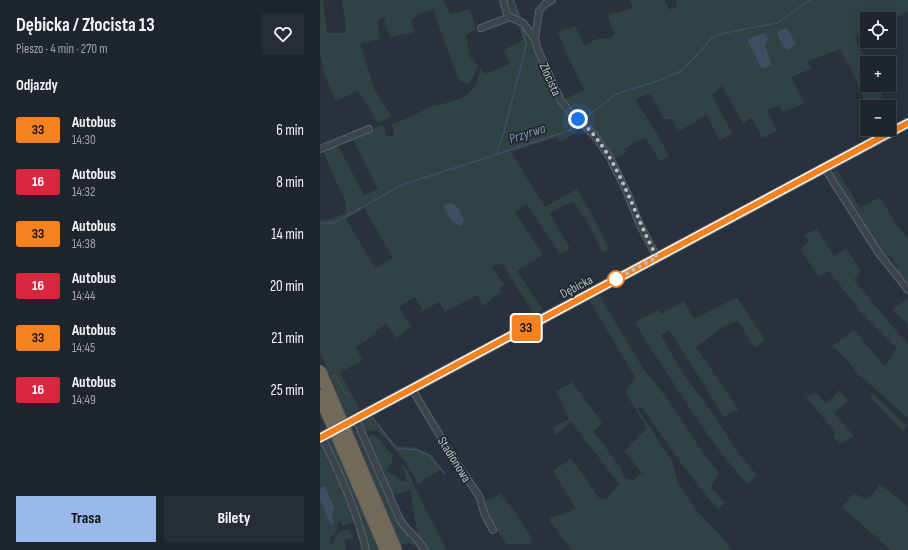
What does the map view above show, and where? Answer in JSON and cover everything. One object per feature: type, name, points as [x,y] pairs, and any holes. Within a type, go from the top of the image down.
[{"type":"highway","points":[[320,371],[396,550]]},
{"type":"highway","points":[[320,396],[386,550]]},
{"type":"street","points":[[504,0],[505,10],[510,17],[523,22],[535,39]]},
{"type":"street","name":"Złocista","points":[[552,0],[540,4],[535,39],[538,50],[561,100],[596,136],[610,158],[626,190],[640,225],[657,257]]},
{"type":"street","points":[[481,28],[510,17]]},
{"type":"street","name":"Dębicka","points":[[321,438],[908,123]]},
{"type":"street","points":[[320,149],[369,129]]},
{"type":"street","points":[[824,168],[878,252],[908,290]]},
{"type":"street","name":"Stadionowa","points":[[412,389],[454,459],[479,496],[485,515],[494,530]]},
{"type":"street","points":[[356,419],[394,510],[406,528],[419,541],[425,550]]},
{"type":"street","points":[[321,438],[361,528],[366,550]]},
{"type":"shaded area","points":[[320,0],[323,0],[327,33],[343,33],[346,31],[342,0],[443,0],[450,14],[470,9],[476,29],[466,35],[470,57],[478,65],[474,75],[469,84],[459,81],[433,9],[420,13],[411,21],[415,32],[389,37],[389,33],[384,24],[385,17],[377,21],[380,39],[360,43],[375,91],[392,117],[378,122],[358,91],[336,101],[324,72],[320,53]]},
{"type":"shaded area","points":[[505,0],[515,0],[522,19],[509,13]]},
{"type":"shaded area","points":[[629,0],[665,0],[669,9],[673,9],[677,6],[676,0],[908,0],[908,12],[896,16],[896,12],[860,12],[860,34],[855,37],[864,56],[860,56],[860,90],[840,49],[808,61],[811,69],[792,77],[804,104],[782,112],[779,106],[767,110],[777,131],[762,138],[751,117],[743,124],[722,86],[712,95],[732,133],[720,141],[706,115],[678,132],[671,119],[664,119],[650,93],[639,98],[636,101],[655,130],[669,156],[660,161],[645,137],[624,149],[626,152],[614,159],[587,121],[569,107],[563,100],[584,90],[558,32],[575,26],[584,45],[597,39],[610,38],[615,34],[608,15],[633,8]]},
{"type":"shaded area","points":[[518,24],[525,29],[535,44],[549,81],[556,94],[583,126],[561,142],[557,137],[511,152],[545,207],[577,189],[595,220],[609,249],[603,253],[587,222],[573,201],[549,213],[570,248],[560,254],[527,204],[515,212],[543,255],[517,271],[543,310],[534,315],[502,263],[492,267],[505,285],[500,288],[501,292],[483,306],[477,295],[445,312],[439,302],[423,311],[415,297],[399,307],[411,326],[396,338],[386,324],[376,331],[376,334],[356,347],[362,360],[340,373],[360,409],[347,416],[320,352],[320,220],[331,219],[345,213],[346,203],[322,150],[337,144],[364,195],[378,189],[352,138],[380,126],[384,126],[386,136],[394,137],[392,124],[431,106],[440,105],[462,98],[471,91],[478,81],[480,67],[484,74],[509,64],[504,50],[523,40]],"holes":[[[364,208],[393,258],[375,268],[346,219]]]},
{"type":"shaded area","points":[[861,92],[881,92],[884,100],[864,100]]},
{"type":"shaded area","points":[[837,170],[860,208],[880,197],[896,224],[908,239],[908,287],[895,271],[898,267],[890,255],[886,258],[883,257],[830,174]]},
{"type":"shaded area","points":[[817,229],[834,256],[846,248],[861,271],[854,280],[908,345],[908,418],[856,372],[845,358],[832,346],[854,330],[885,366],[897,348],[859,310],[829,271],[818,276],[800,249],[809,242],[805,234]]},
{"type":"shaded area","points":[[599,295],[643,368],[669,401],[699,447],[719,473],[711,487],[725,503],[718,509],[688,472],[642,407],[637,408],[672,461],[678,483],[695,509],[722,537],[731,550],[572,550],[550,521],[550,518],[576,509],[553,471],[571,458],[599,498],[607,499],[619,484],[571,421],[556,435],[552,428],[569,419],[556,391],[572,382],[602,422],[594,432],[621,468],[624,478],[633,480],[642,473],[624,451],[647,428],[625,392],[635,377],[589,300]]},
{"type":"shaded area","points":[[737,297],[765,340],[755,348],[738,321],[722,327],[696,347],[739,410],[724,417],[669,330],[661,335],[684,375],[714,415],[741,457],[757,475],[748,485],[717,448],[653,352],[635,322],[658,310],[661,314],[684,301],[694,319]]},
{"type":"shaded area","points":[[908,298],[908,324],[892,310]]},
{"type":"shaded area","points":[[839,390],[848,402],[834,413],[854,436],[840,444],[833,437],[835,432],[806,397],[816,392],[826,404]]},
{"type":"shaded area","points":[[870,392],[907,426],[903,431],[871,398]]},
{"type":"shaded area","points":[[373,414],[372,416],[396,446],[413,447],[432,455],[441,469],[418,484],[400,455],[377,430],[365,432],[361,422],[363,419]]},
{"type":"shaded area","points":[[351,425],[357,427],[399,522],[422,550],[418,550],[416,546],[410,543],[401,544]]},
{"type":"shaded area","points":[[369,436],[376,436],[393,455],[391,465],[386,470],[402,481],[407,481],[402,464],[406,468],[447,550],[428,550],[418,536],[410,490],[391,496],[369,444]]},
{"type":"shaded area","points":[[331,437],[379,550],[368,550],[362,524],[328,443],[329,438]]},
{"type":"shaded area","points":[[320,443],[331,461],[355,518],[355,522],[343,526],[340,521],[337,523],[338,529],[330,538],[331,544],[334,542],[337,533],[350,529],[353,538],[345,540],[346,550],[320,550]]},
{"type":"shaded area","points":[[880,484],[908,507],[908,550],[891,550],[842,507],[855,493],[864,500],[873,494]]},
{"type":"shaded area","points":[[500,494],[516,513],[532,539],[530,544],[506,544],[489,518],[483,502]]},
{"type":"water","points":[[787,28],[796,44],[789,50],[784,48],[777,34],[778,31]]},
{"type":"water","points":[[764,33],[768,39],[765,45],[772,66],[763,68],[761,67],[747,39]]},
{"type":"water","points":[[452,203],[457,207],[464,220],[462,226],[453,223],[444,208],[444,205]]},
{"type":"water","points":[[325,486],[335,510],[332,511],[334,523],[330,524],[320,499],[320,488]]},
{"type":"waterway","points":[[513,0],[519,17]]},
{"type":"waterway","name":"Przyrwa","points":[[581,121],[616,94],[660,80],[683,70],[712,38],[725,33],[777,23],[810,0]]},
{"type":"waterway","points":[[496,154],[503,135],[524,54],[526,44],[522,28]]},
{"type":"waterway","name":"Przyrwa","points":[[320,223],[334,223],[402,185],[568,131],[578,123]]},
{"type":"waterway","points":[[332,376],[335,375],[348,396]]},
{"type":"waterway","points":[[372,417],[397,448],[417,450],[430,456],[445,474]]},
{"type":"bus line","name":"33","points":[[320,438],[908,123]]},
{"type":"route","points":[[578,119],[596,136],[610,158],[626,190],[640,225],[657,257],[611,282],[616,279]]}]
